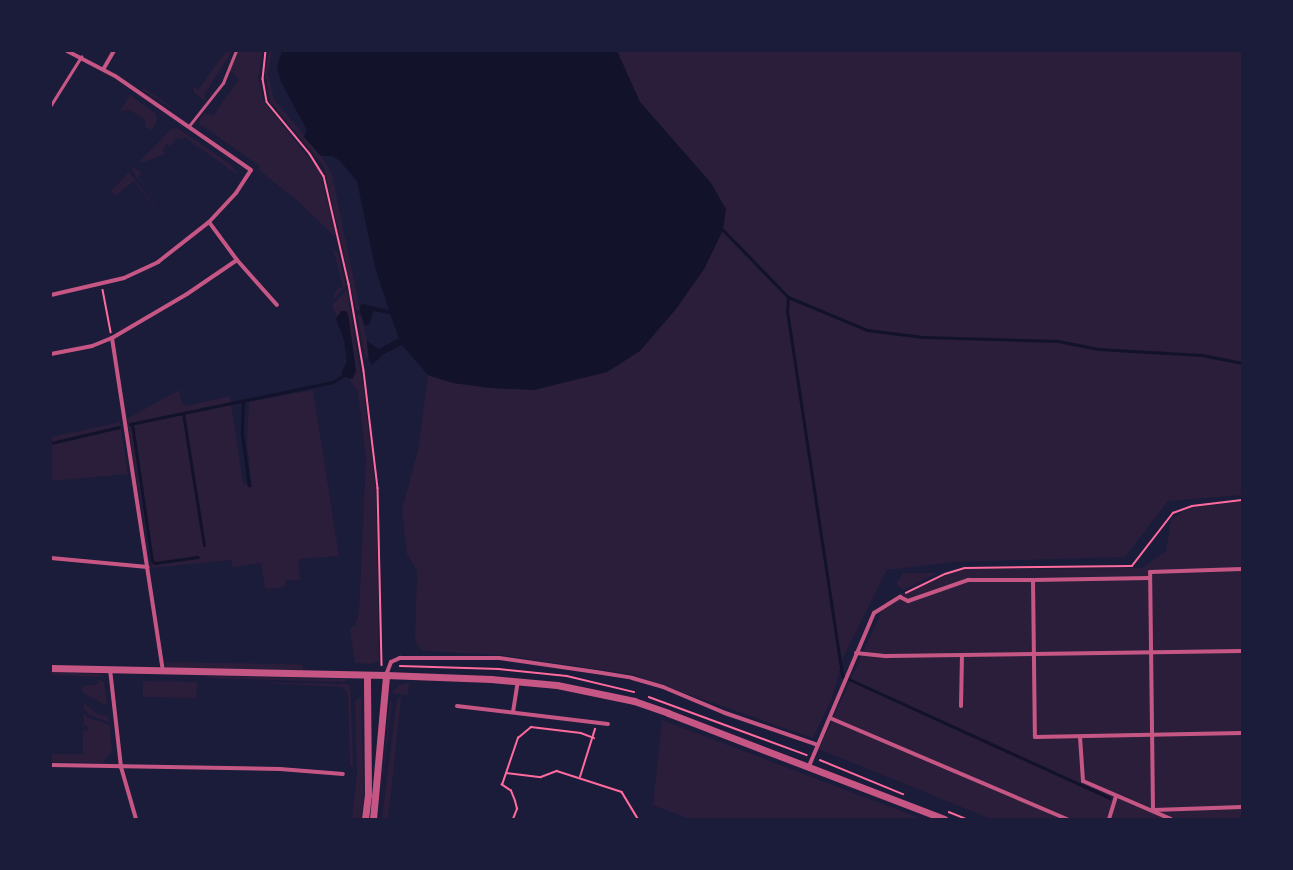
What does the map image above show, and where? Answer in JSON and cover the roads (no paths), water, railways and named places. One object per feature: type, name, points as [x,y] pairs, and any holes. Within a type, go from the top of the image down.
[{"type":"street","points":[[51,295],[124,278],[158,262],[209,222],[236,193],[251,170],[104,68],[82,56],[67,51]]},
{"type":"street","points":[[104,68],[114,51]]},
{"type":"street","points":[[209,222],[237,260],[277,305]]},
{"type":"street","points":[[51,354],[92,346],[112,338],[187,294],[237,260]]},
{"type":"street","points":[[112,338],[164,670]]},
{"type":"street","points":[[51,558],[148,567]]},
{"type":"street","points":[[1153,810],[1150,572],[1242,570]]},
{"type":"street","points":[[809,766],[846,682],[856,653],[874,613],[900,597],[908,601],[968,580],[1150,578]]},
{"type":"street","points":[[1034,580],[1035,737],[1242,733]]},
{"type":"street","points":[[856,653],[1035,655],[1242,651]]},
{"type":"street","points":[[961,706],[962,655]]},
{"type":"street","points":[[373,819],[386,675],[391,662],[400,658],[499,658],[610,674],[663,687],[725,713],[818,745]]},
{"type":"street","points":[[51,668],[386,675],[518,681],[584,690],[634,701],[809,766],[944,819]]},
{"type":"street","points":[[110,669],[121,767],[136,819]]},
{"type":"street","points":[[365,819],[368,795],[367,675]]},
{"type":"street","points":[[513,712],[518,681]]},
{"type":"street","points":[[457,706],[608,724]]},
{"type":"street","points":[[830,718],[1067,819]]},
{"type":"street","points":[[1080,737],[1083,781],[1171,819]]},
{"type":"street","points":[[51,765],[280,769],[343,774]]},
{"type":"street","points":[[1109,819],[1116,796]]},
{"type":"street","points":[[1153,810],[1242,807]]},
{"type":"lane","points":[[189,126],[207,106],[223,83],[236,51]]},
{"type":"lane","points":[[51,105],[82,56]]},
{"type":"waterway","points":[[723,230],[788,297],[867,330],[923,337],[1058,341],[1098,349],[1202,355],[1242,363]]},
{"type":"waterway","points":[[788,297],[787,311],[842,676],[1110,798]]},
{"type":"waterway","points":[[130,424],[333,382],[344,375]]},
{"type":"waterway","points":[[243,400],[242,434],[249,486]]},
{"type":"waterway","points":[[183,413],[204,545]]},
{"type":"waterway","points":[[132,424],[152,561],[155,563],[198,557]]},
{"type":"waterway","points":[[51,443],[119,427]]}]
